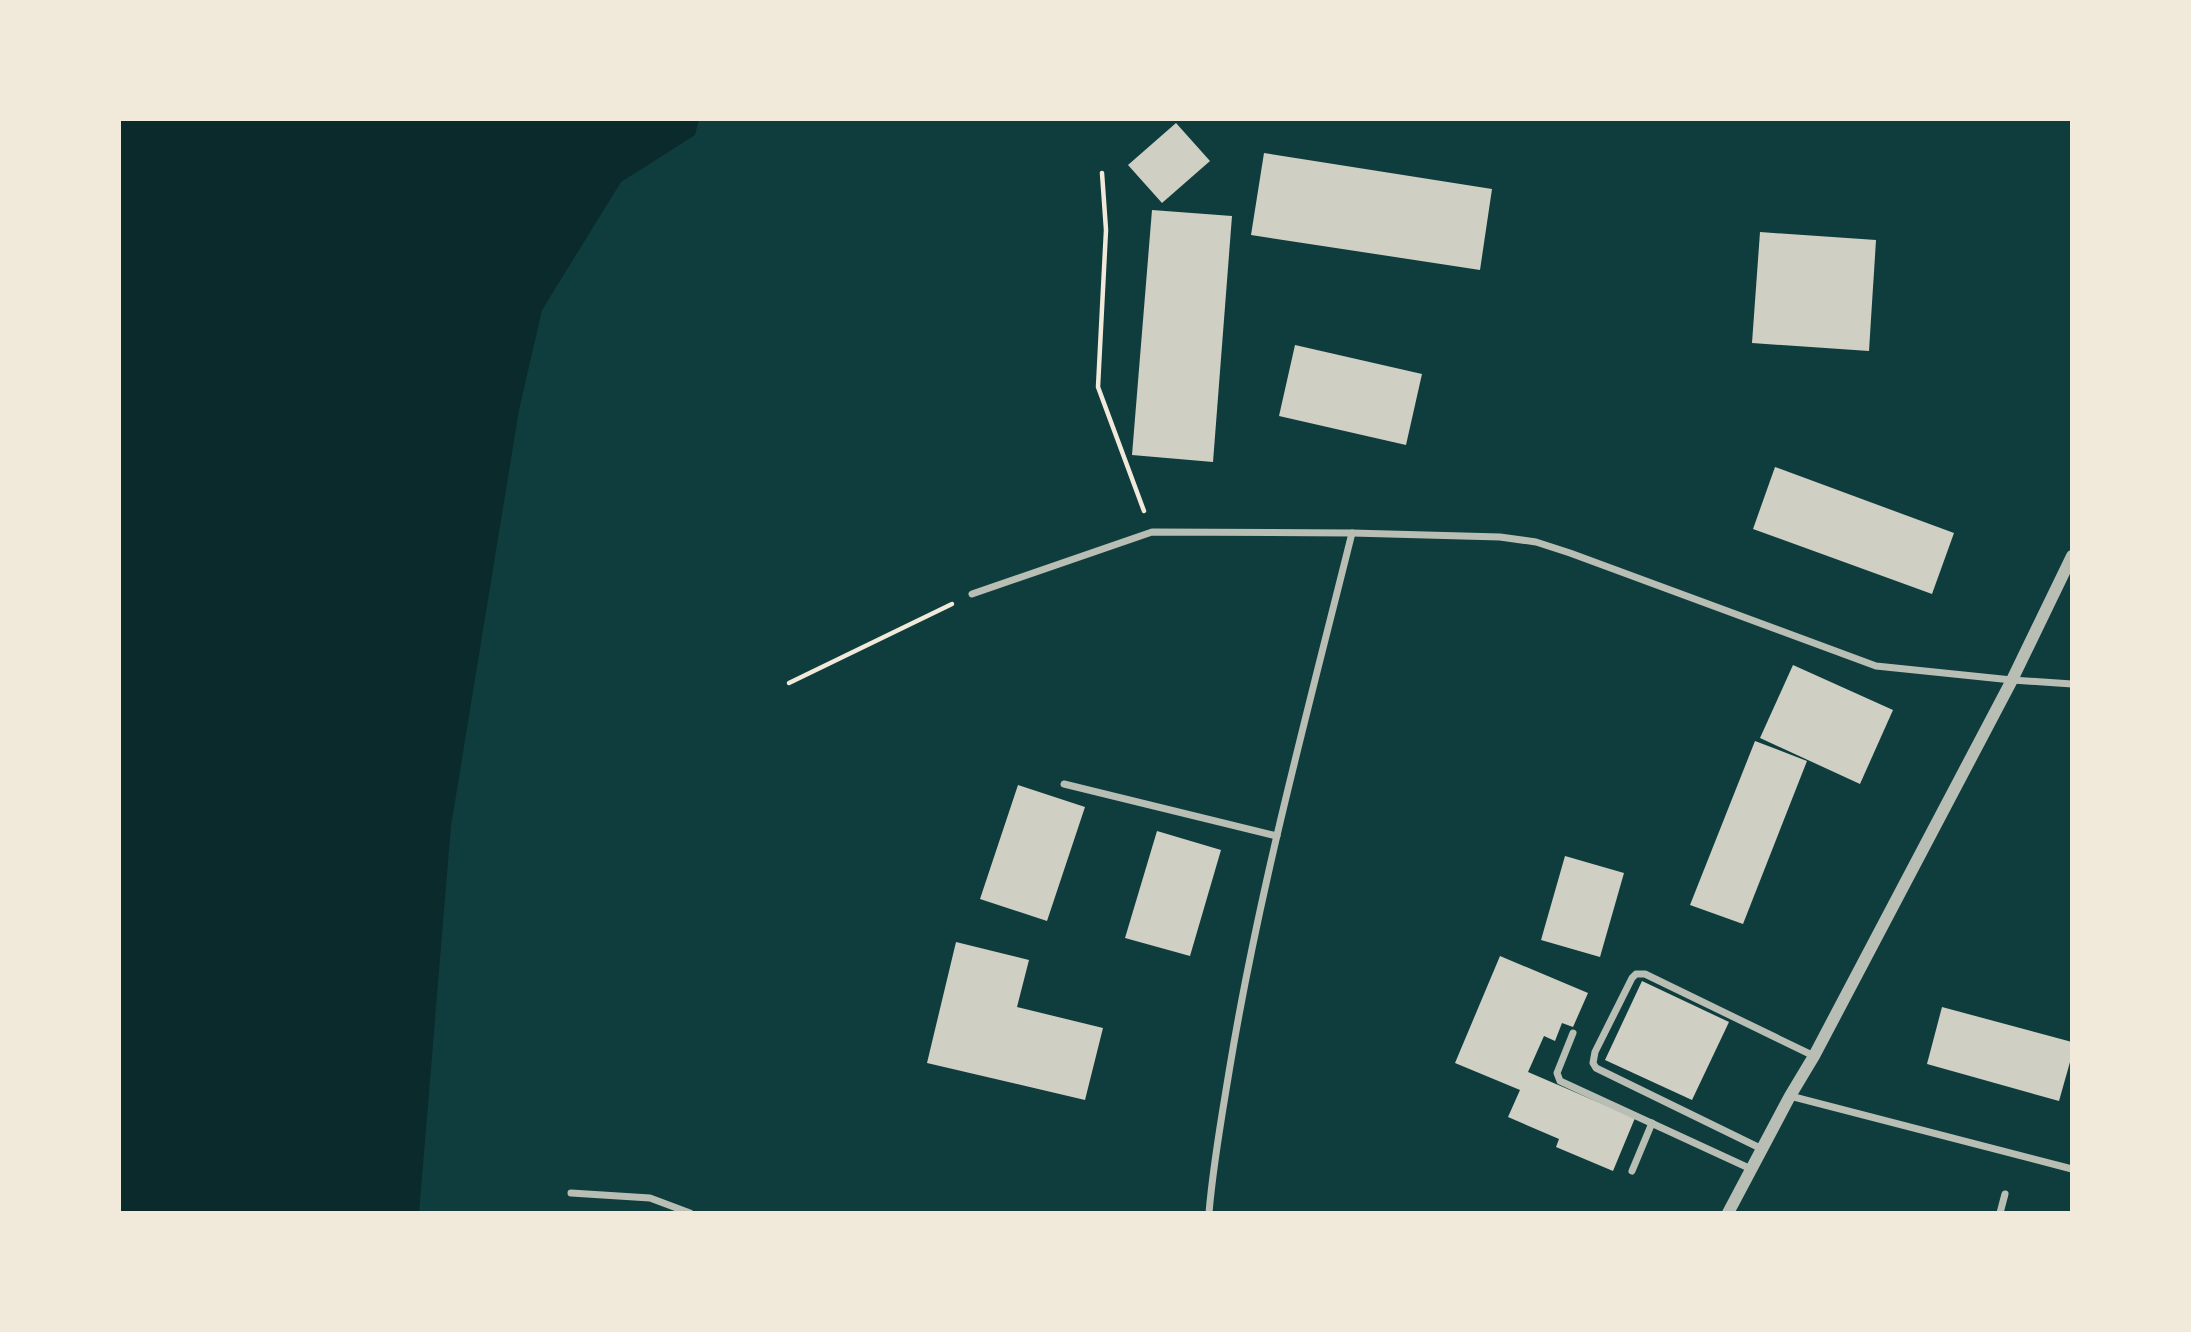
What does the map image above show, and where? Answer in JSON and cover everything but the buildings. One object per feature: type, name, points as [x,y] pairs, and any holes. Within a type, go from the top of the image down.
[{"type":"street","points":[[972,593],[1152,532],[1500,537],[1536,542],[1876,666],[2072,684]]},
{"type":"street","points":[[1209,1213],[1212,1175],[1245,980],[1276,836],[1352,533]]},
{"type":"street","points":[[1728,1213],[2012,680],[2072,556]]},
{"type":"street","points":[[1064,785],[1276,836]]},
{"type":"street","points":[[1762,1149],[1596,1068],[1595,1052],[1632,978],[1636,974],[1645,974],[1814,1056]]},
{"type":"street","points":[[1573,1033],[1558,1073],[1560,1081],[1751,1169]]},
{"type":"street","points":[[1790,1096],[2072,1169]]},
{"type":"street","points":[[1632,1171],[1652,1123]]},
{"type":"street","points":[[571,1194],[650,1198],[690,1213]]},
{"type":"street","points":[[2000,1213],[2006,1194]]},
{"type":"path","points":[[1102,173],[1106,230],[1098,387],[1152,532]]},
{"type":"path","points":[[789,683],[972,593]]},
{"type":"water","points":[[119,119],[699,119],[695,135],[621,182],[542,310],[519,410],[451,826],[419,1213],[119,1213]]}]
